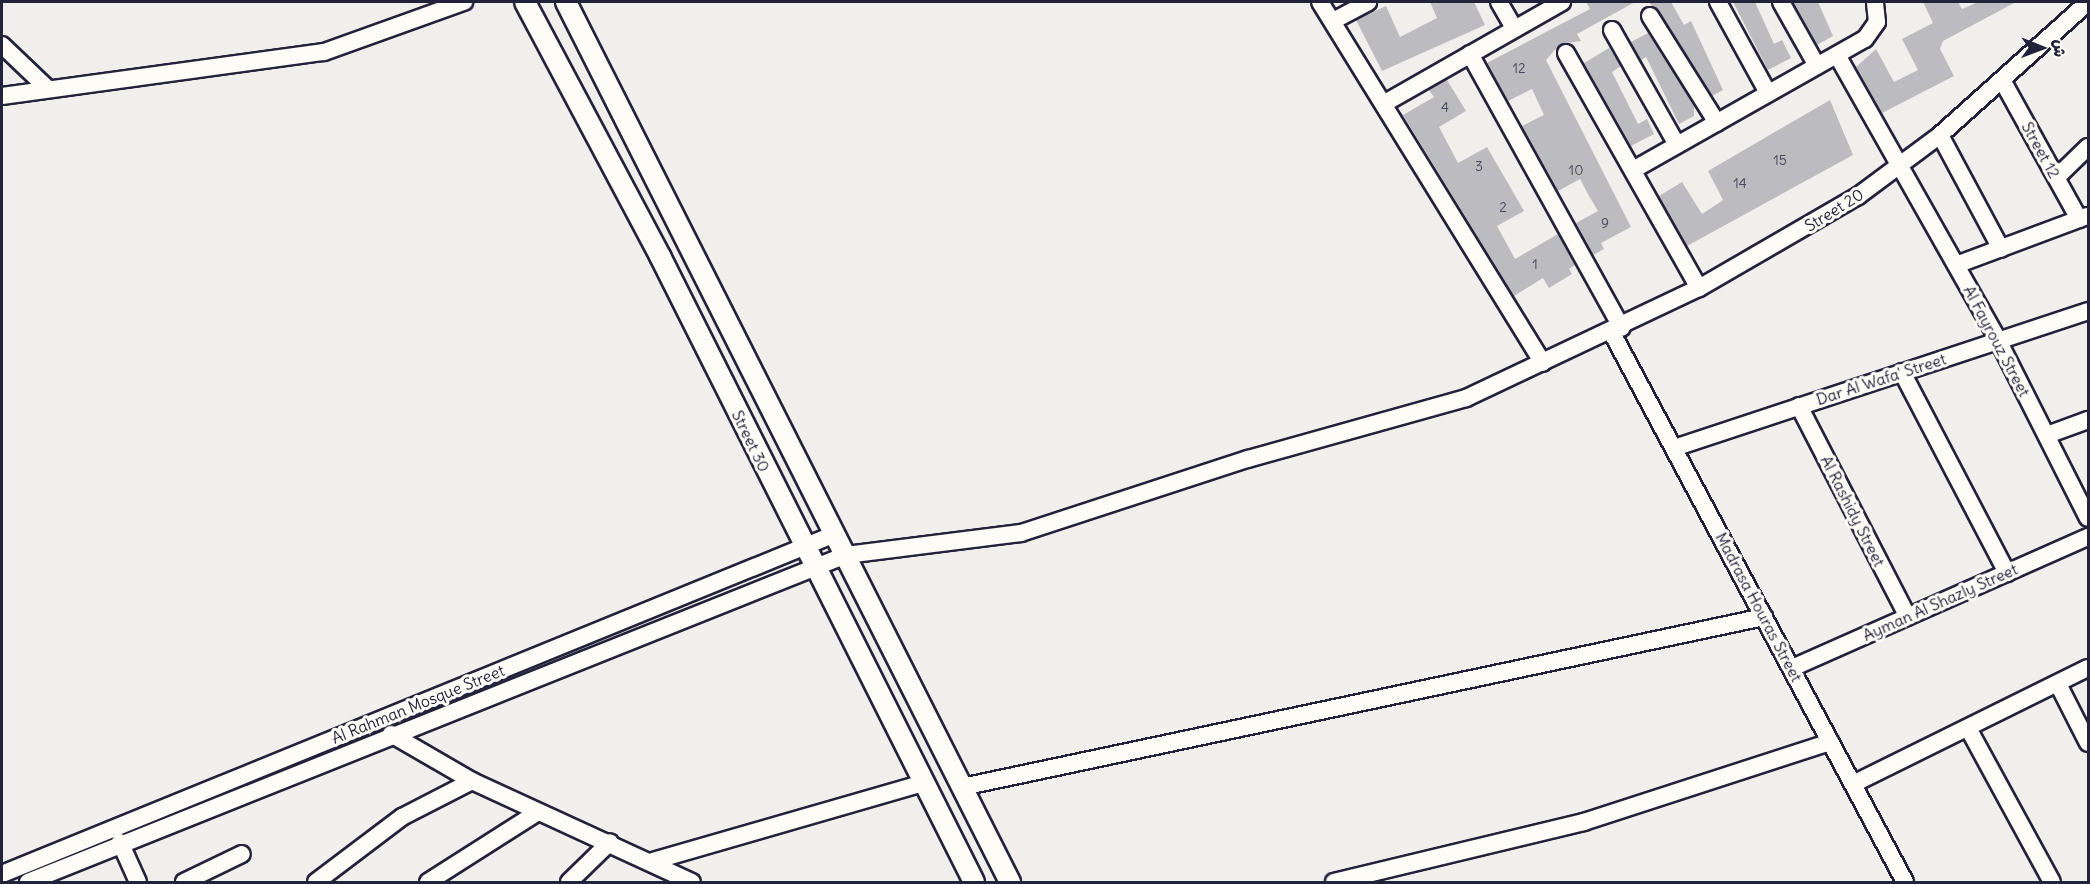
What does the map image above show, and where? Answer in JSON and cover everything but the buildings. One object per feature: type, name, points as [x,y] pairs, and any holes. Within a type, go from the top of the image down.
[{"type":"street","points":[[2,96],[47,88],[324,52],[464,2]]},
{"type":"street","name":"Street 30","points":[[525,2],[974,882]]},
{"type":"street","name":"Street 30","points":[[566,2],[1010,882]]},
{"type":"street","points":[[1320,2],[1385,103],[1543,363]]},
{"type":"street","points":[[1333,21],[1368,2]]},
{"type":"street","points":[[1499,2],[1514,28]]},
{"type":"street","points":[[1385,103],[1562,2]]},
{"type":"street","points":[[1718,2],[1768,93]]},
{"type":"street","points":[[1781,2],[1818,66]]},
{"type":"street","points":[[1633,170],[1818,66],[1873,32],[1876,2]]},
{"type":"street","name":"Street 20","points":[[846,555],[1021,533],[1248,459],[1418,414],[1617,330],[1699,288],[1900,167],[2002,80],[2080,4]]},
{"type":"street","points":[[1650,16],[1717,123]]},
{"type":"street","points":[[1611,30],[1677,145]]},
{"type":"street","points":[[2,45],[47,88]]},
{"type":"street","points":[[1566,53],[1699,288]]},
{"type":"street","name":"Madrasa Houras Street","points":[[1470,54],[1617,330],[1674,448],[1905,882]]},
{"type":"street","name":"Al Fayrouz Street","points":[[1837,55],[1998,340],[2088,518]]},
{"type":"street","name":"Street 12","points":[[2002,80],[2057,177],[2084,217]]},
{"type":"street","points":[[1940,135],[2001,249]]},
{"type":"street","points":[[2057,177],[2088,147]]},
{"type":"street","points":[[1956,265],[2084,217]]},
{"type":"street","name":"Dar Al Wafa' Street","points":[[1674,448],[2088,311]]},
{"type":"street","points":[[1902,372],[2007,573]]},
{"type":"street","name":"Al Rashidy Street","points":[[1799,406],[1908,617]]},
{"type":"street","points":[[2047,435],[2088,420]]},
{"type":"street","name":"Al Rahman Mosque Street","points":[[2,874],[835,534]]},
{"type":"street","name":"Ayman Al Shazly Street","points":[[1792,668],[2088,537]]},
{"type":"street","name":"Al Rahman Mosque Street","points":[[27,882],[120,842],[846,555]]},
{"type":"street","points":[[962,787],[1764,617]]},
{"type":"street","points":[[1853,784],[2088,668]]},
{"type":"street","points":[[2058,684],[2088,743]]},
{"type":"street","points":[[894,725],[923,710]]},
{"type":"street","points":[[1968,728],[2052,882]]},
{"type":"street","points":[[391,734],[472,781],[653,861],[692,882]]},
{"type":"street","points":[[1334,882],[1584,822],[1830,742]]},
{"type":"street","points":[[315,882],[402,818],[472,781]]},
{"type":"street","points":[[653,861],[923,783]]},
{"type":"street","points":[[428,882],[538,812]]},
{"type":"street","points":[[120,842],[138,882]]},
{"type":"street","points":[[569,882],[610,842]]},
{"type":"street","points":[[184,882],[242,854]]}]
